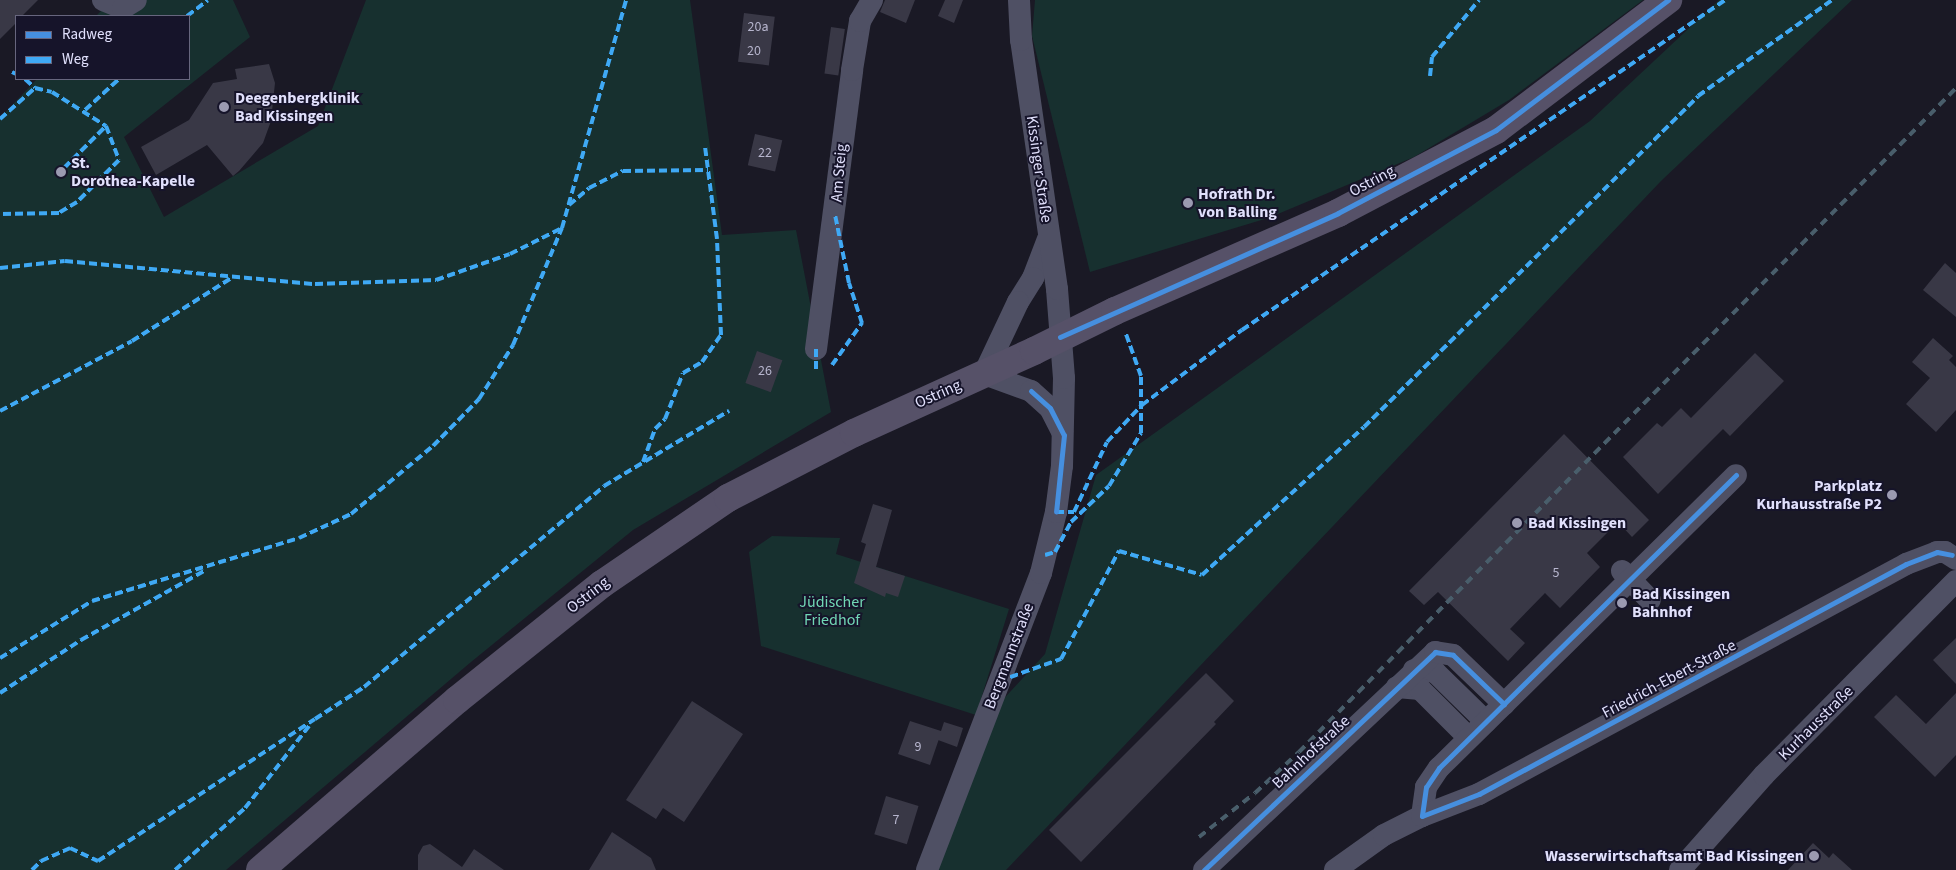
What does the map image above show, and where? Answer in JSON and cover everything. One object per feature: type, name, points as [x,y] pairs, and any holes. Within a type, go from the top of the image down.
[{"type":"main road","name":"Ostring","points":[[260,870],[457,700],[602,584],[728,498],[854,432],[984,374],[1060,337],[1338,214],[1496,130],[1668,0]]},
{"type":"street","points":[[103,0],[123,8],[136,0]]},
{"type":"street","name":"Am Steig","points":[[816,349],[852,70],[860,21],[872,0]]},
{"type":"street","name":"Kissinger Straße","points":[[1019,0],[1021,40],[1048,238],[1058,289],[1060,337]]},
{"type":"street","points":[[1048,238],[1034,278],[1018,302],[984,374],[1031,391],[1050,408],[1064,435]]},
{"type":"street","name":"Bergmannstraße","points":[[927,870],[1041,573],[1056,512],[1064,435],[1060,337]]},
{"type":"street","points":[[1333,868],[1362,849],[1422,816],[1426,788],[1439,768],[1504,704],[1541,661],[1627,576],[1736,475]]},
{"type":"street","name":"Friedrich-Ebert-Straße","points":[[1422,816],[1479,794],[1906,564],[1936,552],[1955,555]]},
{"type":"street","points":[[1627,576],[1650,600]]},
{"type":"street","name":"Kurhausstraße","points":[[1680,870],[1764,775],[1955,585]]},
{"type":"street","name":"Bahnhofstraße","points":[[1204,870],[1435,652],[1453,655],[1504,704]]},
{"type":"street","points":[[1414,670],[1435,672],[1486,722]]},
{"type":"street","points":[[1398,687],[1420,689],[1470,738]]},
{"type":"green space","points":[[112,0],[233,0],[250,37],[124,137],[164,217],[318,126],[366,0],[690,0],[722,235],[796,230],[831,412],[633,530],[471,662],[226,870],[0,870],[0,118],[36,80],[190,80],[190,15],[97,15]]},
{"type":"green space","points":[[1035,0],[1643,0],[1509,100],[1414,157],[1268,218],[1090,272],[1032,36]]},
{"type":"green space","points":[[1719,0],[1852,0],[1661,181],[1006,870],[935,870],[999,704],[1045,654],[1096,475],[1590,121]]},
{"type":"green space","name":"Jüdischer Friedhof","points":[[772,536],[840,538],[836,554],[1009,609],[976,715],[761,646],[749,552]]},
{"type":"building","points":[[0,0],[38,0],[23,15],[15,15],[15,24],[0,39]]},
{"type":"building","points":[[885,0],[915,0],[906,23],[880,12]]},
{"type":"building","points":[[945,0],[963,0],[954,23],[938,16]]},
{"type":"building","points":[[744,13],[775,17],[769,65],[738,62]]},
{"type":"building","points":[[831,27],[845,29],[838,75],[824,74]]},
{"type":"building","points":[[269,64],[275,83],[271,121],[263,143],[239,171],[233,176],[207,145],[156,175],[141,147],[189,120],[213,83],[237,79],[235,69]]},
{"type":"building","points":[[755,134],[782,140],[775,171],[748,165]]},
{"type":"building","points":[[1945,263],[1956,273],[1956,317],[1923,290]]},
{"type":"building","points":[[1933,338],[1953,356],[1949,360],[1956,367],[1956,410],[1936,432],[1906,404],[1930,378],[1912,362]]},
{"type":"building","points":[[757,351],[782,360],[771,392],[745,383]]},
{"type":"building","points":[[1755,353],[1784,381],[1730,436],[1723,429],[1658,494],[1623,457],[1657,423],[1662,427],[1681,408],[1691,418]]},
{"type":"building","points":[[1564,434],[1649,520],[1632,537],[1618,522],[1587,553],[1600,567],[1560,608],[1545,593],[1510,629],[1525,643],[1508,661],[1438,592],[1424,605],[1409,591]]},
{"type":"building","points":[[873,504],[892,510],[876,567],[905,576],[898,597],[886,593],[885,597],[854,583],[866,544],[861,542]]},
{"type":"building","points":[[1956,638],[1956,684],[1933,660]]},
{"type":"building","points":[[1206,673],[1234,701],[1214,722],[1216,724],[1081,862],[1049,830]]},
{"type":"building","points":[[1956,693],[1956,755],[1935,777],[1874,717],[1896,695],[1926,724]]},
{"type":"building","points":[[692,701],[743,734],[684,822],[663,808],[656,819],[626,800]]},
{"type":"building","points":[[910,721],[941,731],[944,722],[963,728],[957,747],[939,740],[930,765],[898,754]]},
{"type":"building","points":[[886,796],[919,806],[907,844],[874,834]]},
{"type":"building","points":[[612,832],[651,858],[656,870],[589,870]]},
{"type":"building","name":"Wasserwirtschaftsamt Bad Kissingen","points":[[1813,843],[1829,858],[1833,853],[1852,870],[1788,870]]},
{"type":"building","points":[[430,844],[462,867],[474,849],[504,870],[418,870],[418,855],[423,846]]},
{"type":"railway","points":[[1199,837],[1255,793],[1299,752],[1956,88]]},
{"type":"marked path","points":[[188,15],[208,0]]},
{"type":"marked path","points":[[0,658],[92,601],[299,538],[351,514],[433,446],[479,399],[513,345],[562,228],[626,0]]},
{"type":"marked path","points":[[1430,76],[1432,57],[1479,0]]},
{"type":"marked path","points":[[1056,512],[1074,512],[1107,442],[1142,405],[1242,330],[1725,0]]},
{"type":"marked path","points":[[999,681],[1061,659],[1119,551],[1202,575],[1364,427],[1698,96],[1832,0]]},
{"type":"marked path","points":[[26,80],[35,88]]},
{"type":"marked path","points":[[85,110],[118,80]]},
{"type":"marked path","points":[[0,119],[35,88],[52,92],[106,126],[119,160],[77,202],[59,213],[0,214]]},
{"type":"marked path","points":[[64,168],[106,126]]},
{"type":"marked path","points":[[643,462],[655,429],[665,419],[683,373],[702,362],[721,335],[717,239],[705,146]]},
{"type":"marked path","points":[[569,205],[589,188],[623,171],[708,170]]},
{"type":"marked path","points":[[832,365],[862,323],[849,283],[835,215]]},
{"type":"marked path","points":[[0,268],[65,261],[315,284],[436,280],[510,254],[562,228]]},
{"type":"marked path","points":[[0,411],[132,341],[233,277]]},
{"type":"marked path","points":[[1045,555],[1055,552],[1071,522],[1109,486],[1141,433],[1141,376],[1126,334]]},
{"type":"marked path","points":[[816,349],[816,373]]},
{"type":"marked path","points":[[32,870],[41,861],[70,848],[98,861],[364,687],[604,486],[729,411]]},
{"type":"marked path","points":[[0,693],[81,640],[204,571]]},
{"type":"marked path","points":[[175,870],[245,808],[309,726]]},
{"type":"cycle path","points":[[1060,337],[1338,213],[1496,130],[1668,0]]},
{"type":"cycle path","points":[[1031,391],[1050,408],[1064,435],[1056,512]]},
{"type":"cycle path","points":[[1736,475],[1439,768],[1426,787],[1422,816],[1479,794],[1906,564],[1937,552],[1952,555]]},
{"type":"cycle path","points":[[1204,870],[1435,652],[1453,655],[1504,704]]},
{"type":"place","name":"Deegenbergklinik Bad Kissingen","points":[[224,107]]},
{"type":"place","name":"St. Dorothea-Kapelle","points":[[61,172]]},
{"type":"place","name":"Hofrath Dr. von Balling","points":[[1188,203]]},
{"type":"place","name":"Parkplatz Kurhausstraße P2","points":[[1892,495]]},
{"type":"place","name":"Bad Kissingen","points":[[1517,523]]},
{"type":"place","name":"Bad Kissingen Bahnhof","points":[[1622,603]]},
{"type":"place","name":"Wasserwirtschaftsamt Bad Kissingen","points":[[1814,856]]}]
